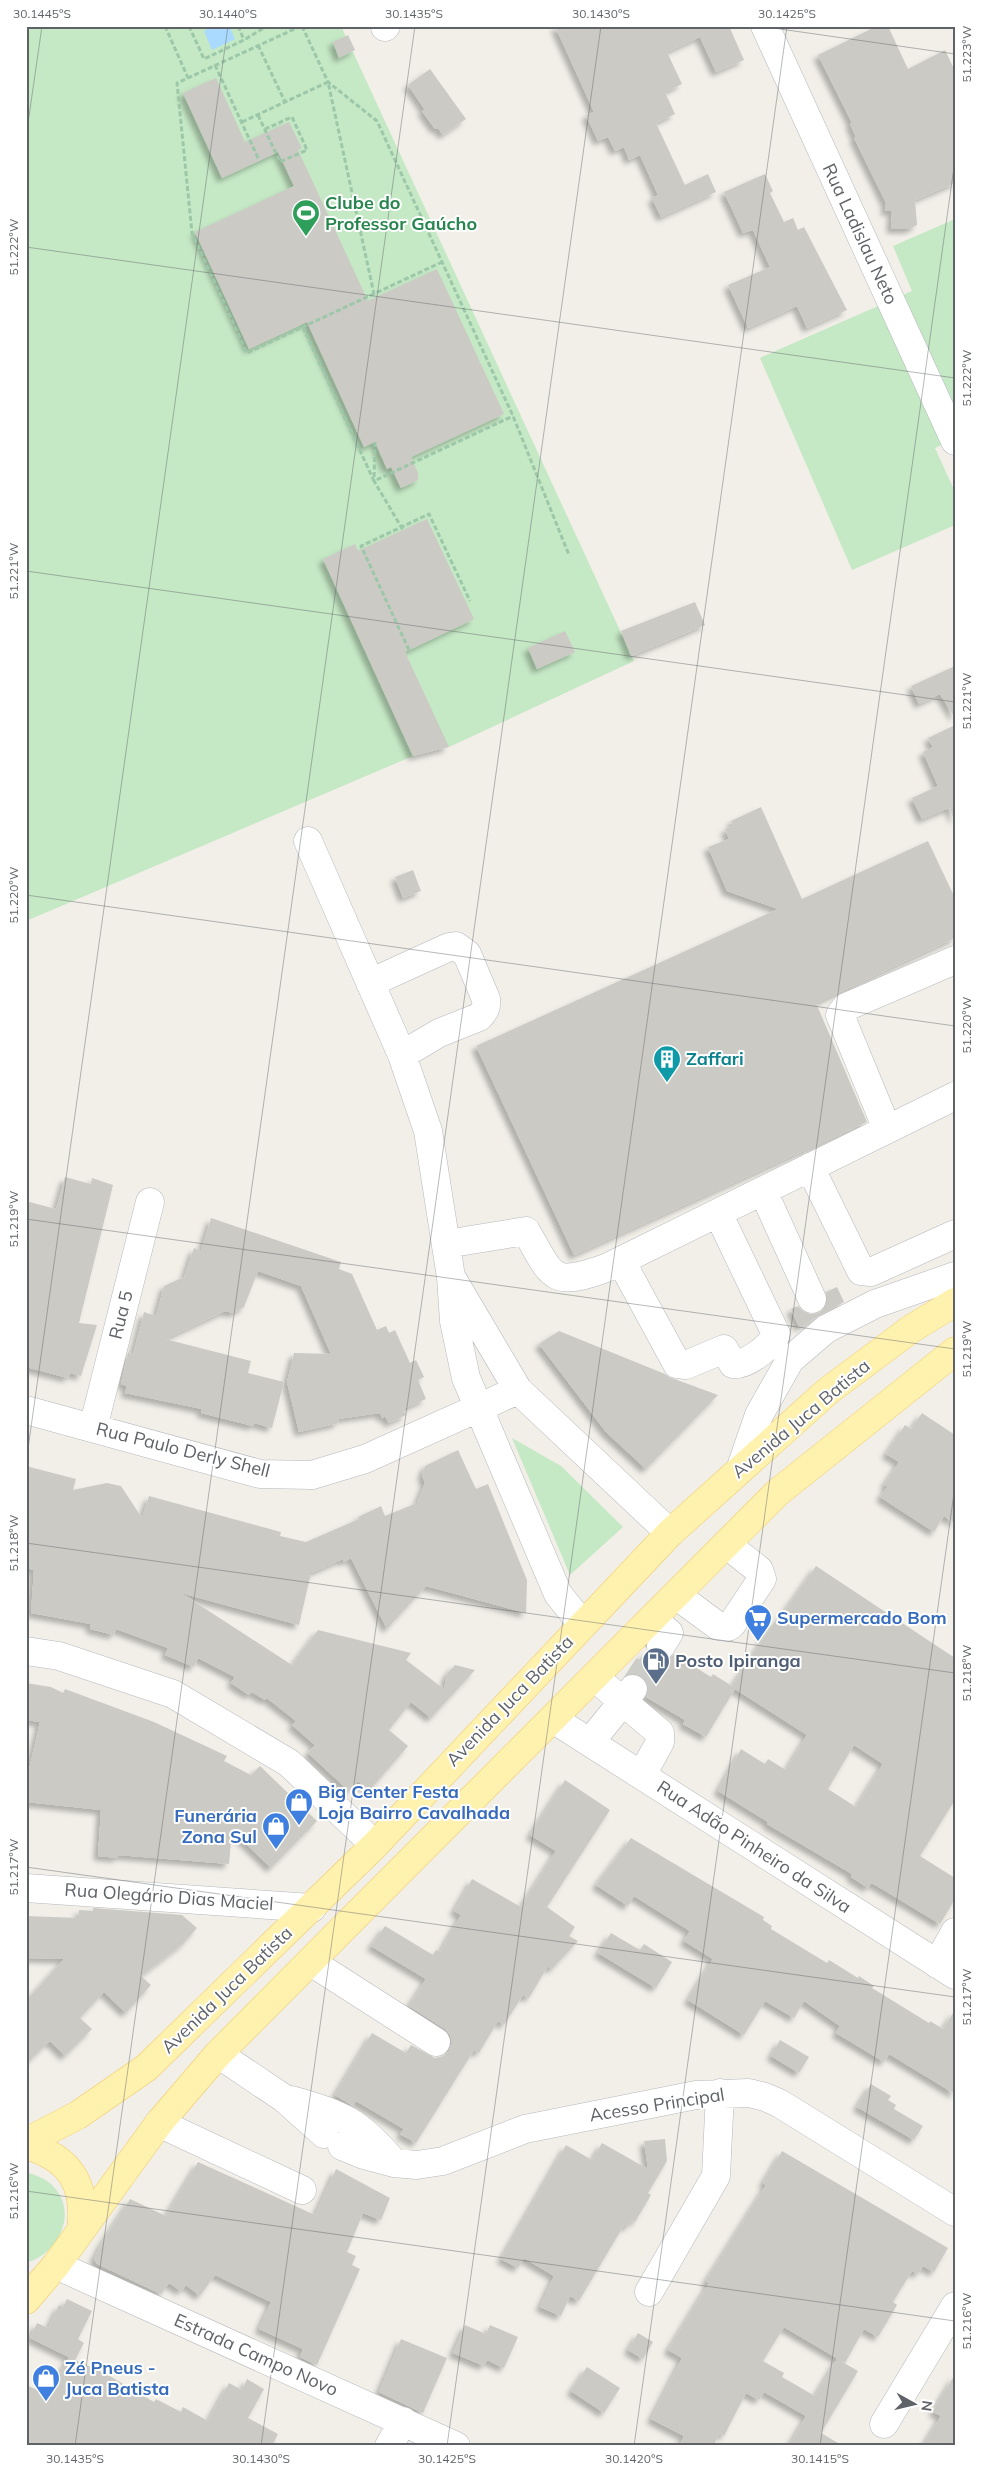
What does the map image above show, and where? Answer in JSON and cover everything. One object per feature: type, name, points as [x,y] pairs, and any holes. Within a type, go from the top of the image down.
[{"type":"main road","name":"Avenida Juca Batista","points":[[26,2144],[78,2115],[146,2068],[375,1845],[670,1533],[828,1391],[911,1329],[955,1302]]},
{"type":"main road","points":[[26,2300],[44,2273],[81,2230],[159,2123],[218,2054],[777,1493],[955,1351]]},
{"type":"main road","points":[[26,2144],[58,2159],[71,2172],[80,2190],[84,2210],[81,2230]]},
{"type":"street","name":"Rua Ladislau Neto","points":[[765,26],[955,441]]},
{"type":"street","points":[[308,841],[402,1055],[428,1131],[451,1277],[454,1322],[466,1378],[558,1594],[583,1625]]},
{"type":"street","points":[[370,983],[449,947],[456,946],[467,954],[486,999],[487,1006],[484,1012],[479,1017],[439,1033],[402,1055]]},
{"type":"street","points":[[888,1130],[840,1015],[846,1007],[955,960]]},
{"type":"street","points":[[446,1244],[526,1231],[550,1272],[563,1279],[582,1277],[621,1261],[888,1130],[953,1101]]},
{"type":"street","points":[[810,1168],[861,1270],[871,1272],[955,1234]]},
{"type":"street","points":[[763,1191],[819,1315]]},
{"type":"street","name":"Rua 5","points":[[93,1428],[150,1202]]},
{"type":"street","points":[[621,1261],[677,1364],[686,1365],[724,1349],[733,1364],[744,1364],[773,1342],[776,1334],[718,1213]]},
{"type":"street","points":[[740,1470],[759,1415],[790,1360],[819,1315],[875,1304],[955,1276]]},
{"type":"street","points":[[451,1277],[518,1390],[670,1533]]},
{"type":"street","name":"Rua Paulo Derly Shell","points":[[26,1410],[260,1474],[312,1475],[365,1459],[518,1390]]},
{"type":"street","points":[[676,1595],[718,1626],[728,1627],[732,1624],[762,1579],[759,1570],[726,1544]]},
{"type":"street","points":[[652,1619],[669,1634],[661,1646]]},
{"type":"street","points":[[26,1651],[60,1656],[173,1694],[288,1763],[375,1845]]},
{"type":"street","points":[[594,1677],[628,1696],[660,1733],[660,1742],[642,1776]]},
{"type":"street","points":[[590,1742],[628,1696]]},
{"type":"street","name":"Rua Adão Pinheiro da Silva","points":[[553,1719],[946,1970]]},
{"type":"street","name":"Rua Olegário Dias Maciel","points":[[26,1888],[312,1908]]},
{"type":"street","points":[[946,1970],[955,1932]]},
{"type":"street","points":[[311,1962],[436,2042]]},
{"type":"street","name":"Acesso Principal","points":[[218,2054],[285,2099],[333,2140],[364,2155],[394,2163],[417,2165],[443,2161],[524,2129],[696,2095],[749,2093],[765,2097],[779,2104],[955,2212]]},
{"type":"street","points":[[649,2292],[716,2176],[720,2093]]},
{"type":"street","name":"Acesso Principal","points":[[285,2099],[345,2117],[376,2141],[394,2163]]},
{"type":"street","points":[[159,2123],[302,2190]]},
{"type":"street","name":"Estrada Campo Novo","points":[[44,2273],[403,2421],[456,2446]]},
{"type":"street","points":[[884,2424],[955,2306]]},
{"type":"street","points":[[389,2446],[403,2421]]},
{"type":"path","points":[[164,26],[188,78]]},
{"type":"path","points":[[189,26],[204,59],[244,40],[267,26]]},
{"type":"path","points":[[238,26],[244,40]]},
{"type":"path","points":[[374,294],[328,82],[301,26],[178,82],[192,233],[248,353],[303,327],[374,294],[442,262]]},
{"type":"path","points":[[258,45],[285,102]]},
{"type":"path","points":[[215,65],[259,160]]},
{"type":"path","points":[[242,122],[328,82]]},
{"type":"path","points":[[328,82],[377,121],[513,416],[569,555]]},
{"type":"path","points":[[258,115],[280,162],[307,150],[292,117],[265,129]]},
{"type":"path","points":[[303,327],[374,481],[402,528]]},
{"type":"path","points":[[374,481],[513,416]]},
{"type":"path","points":[[374,481],[375,442]]},
{"type":"path","points":[[409,650],[361,546],[429,514],[470,601]]},
{"type":"green space","points":[[26,26],[341,26],[634,661],[449,747],[413,756],[26,921]]},
{"type":"green space","points":[[955,219],[955,439],[935,448],[955,492],[955,525],[852,570],[760,358],[912,291],[893,246]]},
{"type":"green space","points":[[512,1438],[561,1466],[623,1527],[570,1575]]},
{"type":"green space","points":[[26,2172],[42,2178],[51,2184],[60,2195],[64,2206],[65,2218],[62,2230],[48,2251],[26,2263]]},
{"type":"water","points":[[213,26],[229,26],[235,39],[212,50],[204,31]]},
{"type":"building","points":[[555,26],[729,26],[744,60],[716,72],[700,37],[667,52],[682,84],[665,92],[675,114],[656,123],[685,185],[708,174],[716,192],[661,217],[652,198],[658,195],[640,155],[629,160],[624,147],[615,151],[608,137],[598,141],[586,115],[594,112]]},
{"type":"building","points":[[877,26],[888,26],[908,69],[945,50],[955,71],[955,183],[915,200],[917,225],[909,229],[891,229],[892,211],[885,211],[886,203],[854,138],[856,137],[850,124],[852,123],[818,55]]},
{"type":"building","points":[[348,35],[355,50],[339,58],[333,42]]},
{"type":"building","points":[[430,69],[466,119],[443,135],[438,128],[435,129],[422,111],[425,110],[408,85]]},
{"type":"building","points":[[216,78],[245,142],[289,122],[302,148],[298,150],[368,301],[437,269],[504,414],[411,457],[418,473],[418,480],[401,488],[391,467],[387,469],[375,442],[364,447],[307,322],[249,349],[195,232],[294,186],[278,152],[222,178],[183,93]]},
{"type":"building","points":[[765,174],[773,191],[770,193],[784,222],[793,218],[798,230],[804,227],[847,310],[807,328],[797,306],[748,328],[728,285],[770,267],[753,230],[743,233],[724,192]]},
{"type":"building","points":[[427,519],[474,619],[405,652],[449,747],[413,756],[323,559],[355,544],[358,551]]},
{"type":"building","points":[[695,602],[705,625],[631,656],[621,631]]},
{"type":"building","points":[[565,631],[575,652],[537,669],[528,648]]},
{"type":"building","points":[[955,666],[955,718],[940,694],[919,704],[911,686]]},
{"type":"building","points":[[955,725],[955,821],[949,808],[922,819],[912,798],[938,786],[923,752],[933,747],[928,738]]},
{"type":"building","name":"Zaffari","points":[[761,807],[802,899],[928,841],[955,898],[955,938],[816,1003],[867,1122],[574,1255],[476,1046],[778,909],[727,891],[708,847],[729,839],[725,829],[733,826],[731,821]]},
{"type":"building","points":[[413,870],[421,891],[403,898],[395,877]]},
{"type":"building","points":[[65,1177],[91,1184],[92,1178],[113,1185],[79,1323],[97,1325],[81,1376],[70,1373],[68,1378],[26,1367],[26,1201],[56,1209]]},
{"type":"building","points":[[211,1218],[341,1262],[339,1269],[352,1274],[377,1330],[386,1326],[389,1333],[395,1330],[410,1363],[416,1360],[424,1377],[418,1380],[426,1399],[403,1409],[406,1415],[389,1423],[385,1416],[382,1418],[380,1413],[338,1419],[339,1423],[299,1432],[287,1382],[294,1353],[331,1354],[301,1286],[258,1271],[244,1307],[233,1313],[225,1311],[165,1339],[251,1361],[248,1373],[284,1382],[272,1428],[254,1423],[253,1426],[201,1413],[202,1409],[125,1393],[127,1386],[121,1384],[128,1352],[133,1354],[144,1312],[156,1316],[164,1286],[184,1277],[194,1248],[201,1251]]},
{"type":"building","points":[[837,1287],[844,1302],[799,1327],[791,1309],[798,1306],[810,1314],[819,1313],[827,1301],[826,1292]]},
{"type":"building","points":[[559,1331],[669,1377],[718,1395],[646,1469],[606,1432],[539,1344]]},
{"type":"building","points":[[922,1413],[955,1435],[955,1523],[944,1516],[934,1532],[880,1497],[888,1486],[884,1485],[899,1462],[886,1454],[905,1425],[911,1429]]},
{"type":"building","points":[[458,1450],[476,1489],[488,1484],[527,1580],[526,1613],[426,1586],[387,1629],[351,1558],[344,1562],[343,1559],[311,1573],[299,1625],[181,1593],[292,1665],[318,1630],[411,1653],[406,1660],[444,1689],[447,1674],[455,1665],[475,1670],[431,1718],[411,1702],[389,1730],[408,1746],[369,1791],[358,1781],[349,1791],[308,1753],[315,1745],[292,1725],[296,1721],[267,1698],[265,1700],[252,1692],[249,1695],[231,1683],[235,1677],[198,1658],[194,1667],[165,1655],[168,1648],[116,1629],[114,1635],[90,1629],[91,1624],[31,1613],[34,1570],[26,1568],[26,1466],[76,1479],[73,1490],[107,1483],[121,1486],[142,1518],[149,1496],[281,1532],[280,1536],[306,1542],[359,1519],[358,1517],[381,1506],[385,1516],[417,1503],[425,1483],[422,1475],[425,1466]]},
{"type":"building","points":[[816,1566],[955,1658],[955,1800],[920,1856],[955,1878],[955,1899],[940,1924],[871,1883],[868,1888],[851,1877],[852,1874],[767,1824],[768,1822],[718,1791],[741,1749],[765,1764],[768,1759],[786,1770],[807,1735],[735,1689],[706,1737],[683,1724],[685,1720],[646,1697],[648,1691],[647,1683],[642,1677],[633,1674],[647,1651],[652,1659],[660,1662],[668,1660],[674,1654],[711,1677],[713,1674],[732,1686],[775,1621],[777,1622]],"holes":[[[854,1745],[883,1764],[856,1807],[828,1789]]]},
{"type":"building","points":[[26,1683],[51,1687],[63,1693],[65,1689],[154,1722],[227,1756],[224,1761],[251,1775],[260,1766],[317,1821],[271,1868],[232,1830],[229,1864],[118,1855],[118,1858],[98,1856],[101,1810],[26,1802],[26,1769],[29,1770],[40,1722],[26,1720]]},
{"type":"building","points":[[565,1780],[610,1810],[547,1907],[575,1927],[569,1936],[578,1941],[552,1969],[548,1966],[529,1998],[523,1995],[504,2025],[498,2021],[479,2053],[474,2050],[416,2143],[400,2134],[404,2129],[356,2101],[353,2106],[335,2095],[372,2033],[406,2053],[411,2045],[435,2058],[444,2056],[449,2051],[452,2043],[450,2035],[445,2029],[409,2006],[426,1979],[371,1946],[385,1926],[433,1955],[436,1950],[440,1952],[461,1915],[454,1911],[472,1879],[521,1907],[556,1851],[530,1835]]},
{"type":"building","points":[[631,1838],[764,1917],[763,1920],[772,1926],[771,1929],[827,1963],[829,1960],[858,1978],[859,1976],[874,1986],[872,1988],[929,2023],[930,2021],[943,2029],[955,2010],[955,2094],[889,2054],[884,2062],[836,2033],[840,2026],[804,2001],[794,2018],[765,2001],[744,2035],[688,2000],[713,1959],[684,1941],[690,1931],[634,1896],[628,1906],[596,1885]]},
{"type":"building","points":[[93,1908],[182,1915],[197,1928],[183,1944],[141,1976],[151,1985],[126,2013],[104,1992],[80,2018],[92,2029],[65,2056],[50,2041],[26,2064],[26,2001],[64,1959],[26,1958],[26,1916],[78,1918],[79,1910],[93,1911]]},
{"type":"building","points":[[611,1933],[640,1950],[644,1944],[672,1962],[656,1988],[598,1953]]},
{"type":"building","points":[[780,2040],[809,2057],[799,2073],[771,2056]]},
{"type":"building","points":[[871,2084],[891,2096],[888,2100],[896,2105],[894,2109],[923,2126],[914,2140],[857,2107]]},
{"type":"building","points":[[665,2139],[667,2161],[648,2193],[651,2195],[635,2222],[632,2220],[628,2227],[624,2225],[579,2301],[570,2296],[561,2316],[540,2307],[554,2276],[524,2258],[518,2268],[501,2259],[566,2145],[592,2160],[602,2143],[648,2169],[644,2141]]},
{"type":"building","points":[[782,2151],[948,2248],[934,2272],[923,2266],[918,2274],[912,2271],[893,2302],[897,2305],[878,2337],[864,2329],[845,2363],[784,2327],[763,2361],[784,2373],[782,2377],[815,2396],[837,2359],[858,2371],[821,2433],[843,2446],[789,2446],[806,2416],[764,2392],[759,2400],[746,2393],[724,2436],[720,2433],[713,2446],[679,2446],[684,2436],[651,2419],[682,2358],[668,2350],[709,2283],[706,2281],[766,2185],[763,2183]]},
{"type":"building","points":[[198,2162],[315,2215],[336,2169],[390,2198],[381,2220],[363,2213],[347,2252],[356,2256],[352,2265],[360,2269],[317,2365],[300,2357],[303,2349],[259,2329],[271,2302],[215,2275],[200,2296],[186,2285],[181,2291],[169,2283],[161,2294],[97,2264],[94,2259],[100,2246],[130,2199],[166,2216]]},
{"type":"building","points":[[67,2299],[92,2311],[78,2339],[84,2343],[75,2360],[30,2338],[37,2323],[48,2328],[59,2305],[63,2307]]},
{"type":"building","points":[[465,2325],[486,2334],[490,2325],[518,2337],[504,2368],[487,2360],[484,2366],[453,2353]]},
{"type":"building","points":[[638,2333],[653,2342],[643,2359],[628,2350]]},
{"type":"building","points":[[401,2339],[447,2358],[423,2413],[379,2392]]},
{"type":"building","points":[[69,2357],[108,2375],[154,2402],[156,2399],[181,2412],[183,2407],[208,2421],[229,2383],[242,2390],[247,2379],[264,2389],[248,2418],[278,2434],[272,2446],[26,2446],[26,2385],[49,2395]]},
{"type":"building","points":[[587,2367],[620,2388],[604,2413],[571,2391]]},
{"type":"building","points":[[955,2374],[955,2446],[923,2446],[941,2416],[933,2412]]},
{"type":"tunnel","points":[[633,1689],[661,1646]]},
{"type":"place","name":"Clube do Professor Gaúcho","points":[[306,237]]},
{"type":"place","name":"Zaffari","points":[[667,1083]]},
{"type":"place","name":"Supermercado Bom","points":[[758,1642]]},
{"type":"place","name":"Posto Ipiranga","points":[[656,1685]]},
{"type":"place","name":"Big Center Festa Loja Bairro Cavalhada","points":[[299,1826]]},
{"type":"place","name":"Funerária Zona Sul","points":[[276,1850]]},
{"type":"place","name":"Zé Pneus - Juca Batista","points":[[46,2402]]}]
